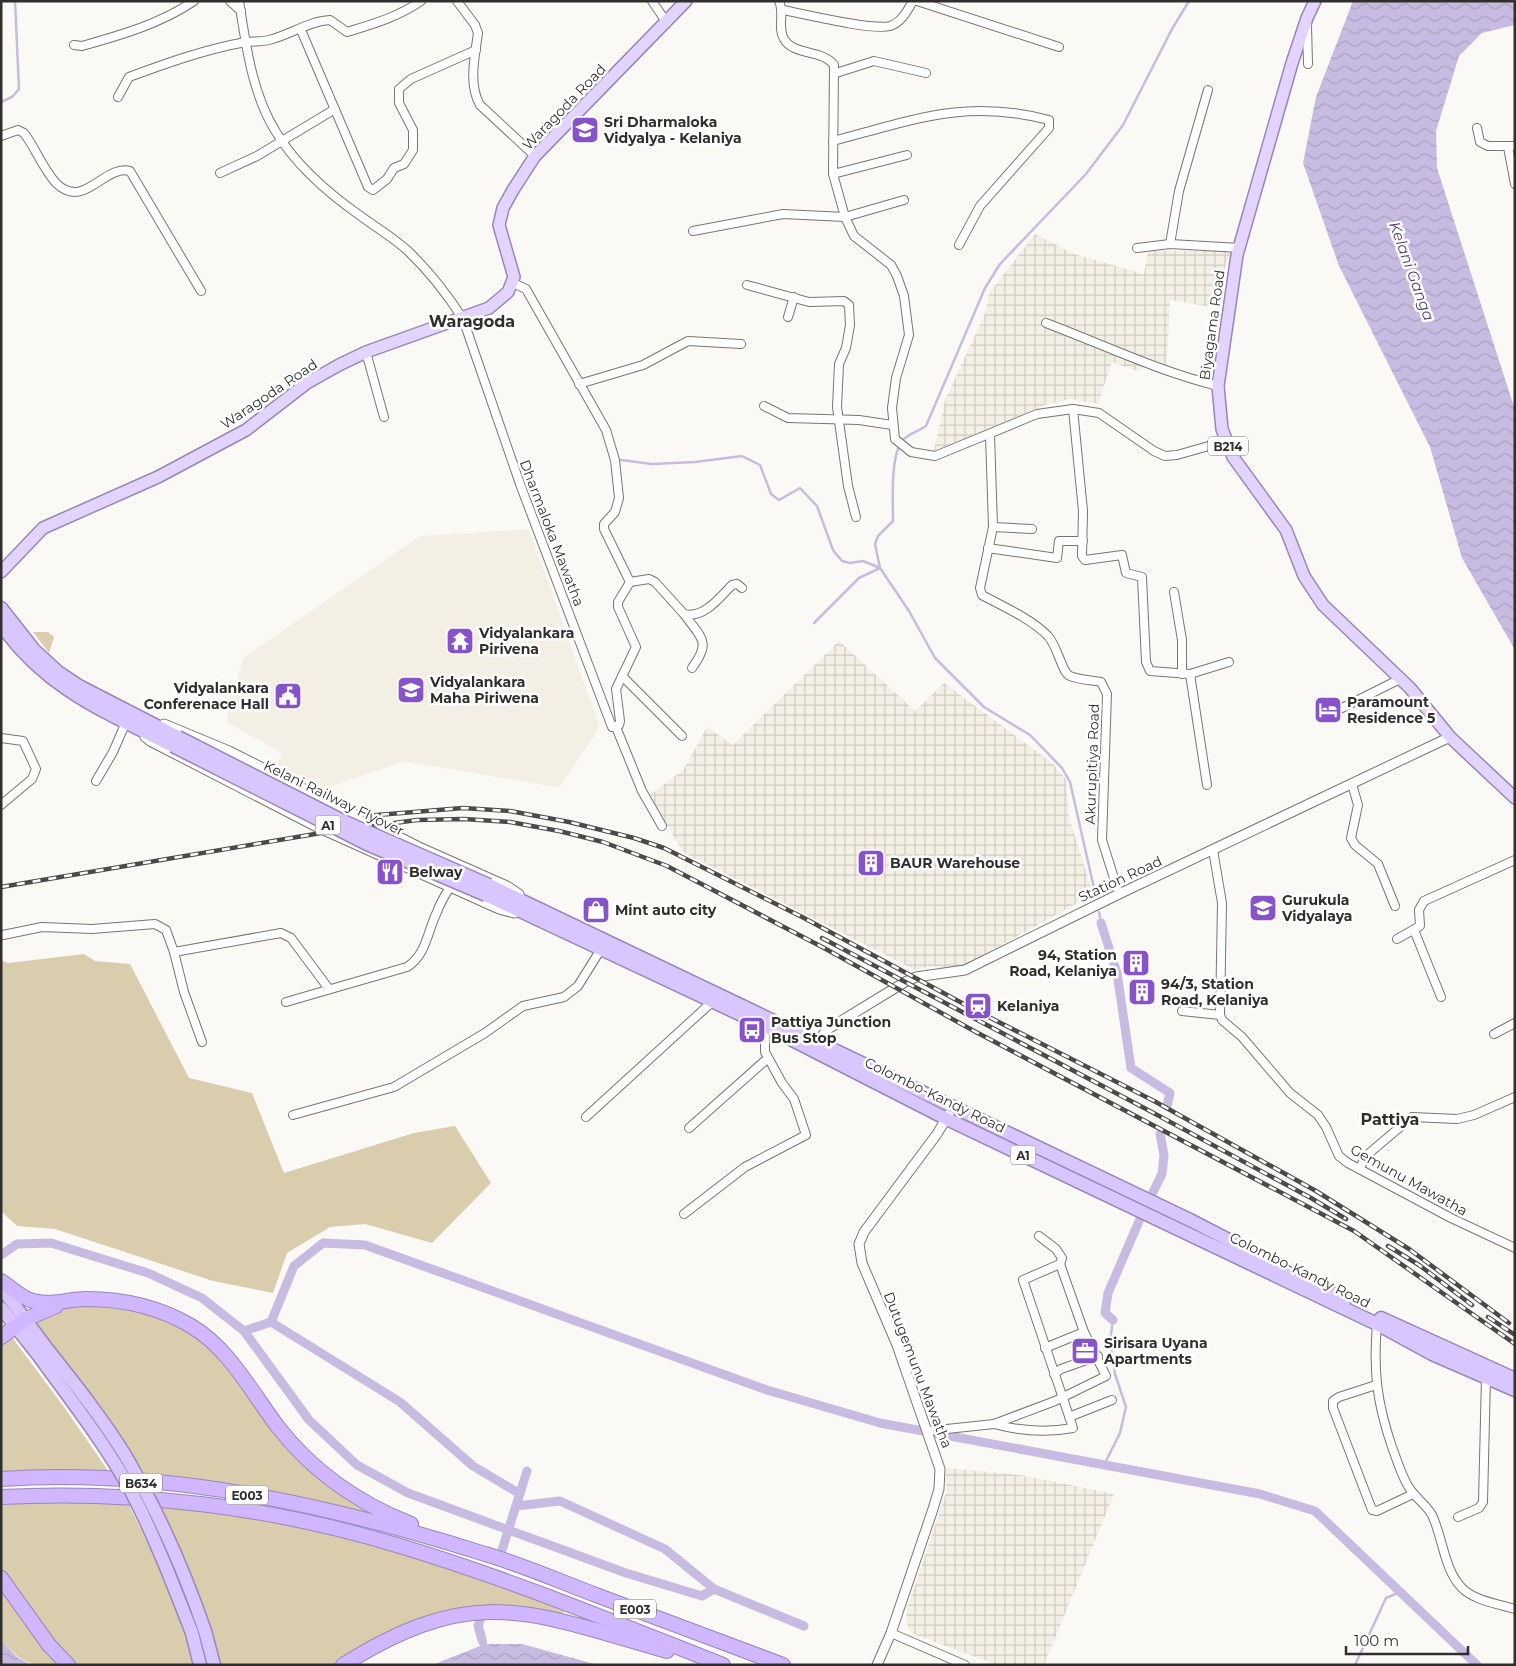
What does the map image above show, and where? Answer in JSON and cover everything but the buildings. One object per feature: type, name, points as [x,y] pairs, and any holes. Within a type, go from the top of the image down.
[{"type":"highway","name":"A1","points":[[1,608],[34,650],[58,672],[79,686],[122,708]]},
{"type":"highway","name":"A1","points":[[1,625],[32,662],[62,687],[130,724]]},
{"type":"highway","name":"Kelani Railway Flyover","points":[[122,708],[176,741],[367,844],[488,890],[534,912]]},
{"type":"highway","name":"Kelani Railway Flyover","points":[[130,724],[176,741]]},
{"type":"highway","name":"Colombo-Kandy Road","points":[[534,912],[601,949],[712,1002],[813,1045],[947,1119],[1377,1324],[1432,1354],[1515,1390]]},
{"type":"highway","name":"Colombo-Kandy Road","points":[[534,912],[813,1045],[952,1106],[1190,1220],[1399,1327],[1515,1379]]},
{"type":"highway","points":[[1,1281],[15,1292],[33,1301],[65,1303]]},
{"type":"highway","name":"B634","points":[[1,1287],[21,1322],[44,1353],[129,1488],[160,1552],[192,1633],[200,1665]]},
{"type":"highway","points":[[1,1337],[21,1322],[48,1308],[65,1303],[84,1299],[121,1301],[148,1306],[194,1328],[214,1346],[238,1372],[296,1449],[322,1474],[356,1498],[386,1514],[486,1554]]},
{"type":"highway","name":"B634","points":[[1,1308],[21,1322]]},
{"type":"highway","name":"B634","points":[[44,1353],[98,1414],[145,1491],[170,1541],[205,1631],[214,1665]]},
{"type":"highway","name":"E003","points":[[1,1479],[104,1478],[220,1490],[338,1513],[486,1554],[783,1665]]},
{"type":"highway","name":"E003","points":[[1,1497],[101,1496],[144,1498],[212,1506],[299,1520],[399,1545],[477,1570],[723,1665]]},
{"type":"highway","points":[[1,1578],[49,1645],[68,1665]]},
{"type":"highway","points":[[343,1665],[377,1644],[422,1623],[469,1612],[502,1611],[551,1617],[714,1665]]},
{"type":"main road","name":"Waragoda Road","points":[[1,572],[43,528],[158,477],[246,430],[307,383],[366,352],[462,319],[496,303],[508,292],[514,277],[500,235],[499,217],[502,208],[535,156],[667,23],[686,1]]},
{"type":"main road","name":"Biyagama Road","points":[[1315,1],[1307,18],[1240,248],[1218,386],[1222,429],[1233,456],[1286,530],[1304,576],[1323,604],[1400,678],[1450,737],[1515,798]]},
{"type":"street","points":[[74,45],[82,46],[133,31],[180,11],[194,1]]},
{"type":"street","points":[[230,1],[241,11]]},
{"type":"street","points":[[240,1],[254,80],[264,109],[281,140],[310,175],[346,206],[408,251],[449,296],[462,319]]},
{"type":"street","points":[[118,97],[129,77],[167,63],[247,42],[267,40],[302,30],[318,21],[330,20],[347,32],[405,12],[421,1]]},
{"type":"street","points":[[457,1],[475,24],[478,33],[473,85],[475,96],[480,105],[535,156]]},
{"type":"street","points":[[652,1],[667,23]]},
{"type":"street","points":[[779,1],[783,10],[781,31],[784,40],[792,47],[830,59],[836,73],[833,174],[845,217],[854,236],[891,265],[898,276],[907,311],[909,335],[896,378],[892,425],[895,440],[911,452],[924,456],[935,456],[1038,414],[1073,409],[1098,413],[1154,451],[1165,456],[1177,455],[1226,441]]},
{"type":"street","points":[[783,10],[854,24],[889,26],[902,18],[915,1],[1059,47]]},
{"type":"street","points":[[1307,18],[1308,64]]},
{"type":"street","points":[[302,30],[368,187],[373,190],[387,179],[394,168],[404,164],[413,150],[413,130],[399,103],[399,89],[412,78],[476,50]]},
{"type":"street","points":[[836,73],[874,61],[926,73]]},
{"type":"street","points":[[1170,244],[1179,191],[1208,90]]},
{"type":"street","points":[[220,172],[257,156],[335,109]]},
{"type":"street","points":[[833,141],[940,113],[967,110],[993,110],[1050,120],[1049,128],[980,206],[959,245]]},
{"type":"street","points":[[1476,128],[1480,142],[1488,146],[1512,146],[1515,184]]},
{"type":"street","points":[[1,136],[18,130],[24,133],[54,181],[63,189],[71,192],[87,189],[116,172],[130,171],[201,291]]},
{"type":"street","points":[[833,174],[907,156]]},
{"type":"street","points":[[692,231],[783,214],[845,217],[904,200]]},
{"type":"street","points":[[1136,248],[1170,244],[1240,248]]},
{"type":"street","points":[[513,283],[526,290],[606,430],[615,460],[619,498],[615,512],[604,524],[604,529],[630,582]]},
{"type":"street","points":[[747,286],[809,302],[844,301],[849,305],[850,325],[846,348],[839,364],[837,420],[848,486],[856,518]]},
{"type":"street","points":[[788,317],[794,297]]},
{"type":"street","name":"Dharmaloka Mawatha","points":[[462,319],[503,438],[610,725],[616,727]]},
{"type":"street","points":[[1046,323],[1148,365],[1218,386]]},
{"type":"street","points":[[579,384],[642,365],[688,340],[741,344]]},
{"type":"street","points":[[366,352],[384,417]]},
{"type":"street","points":[[764,406],[788,418],[859,420],[892,425]]},
{"type":"street","points":[[1073,409],[1083,511],[1083,558],[1122,554],[1127,575],[1140,575],[1142,577],[1148,666],[1150,670],[1186,674],[1230,662]]},
{"type":"street","name":"Akurupitiya Road","points":[[990,435],[992,527],[980,588],[982,595],[1032,623],[1048,636],[1060,655],[1064,671],[1070,676],[1101,682],[1105,687],[1107,694],[1102,840],[1119,894]]},
{"type":"street","points":[[992,527],[1032,529]]},
{"type":"street","points":[[988,548],[1057,558],[1059,541],[1083,541]]},
{"type":"street","points":[[630,582],[649,579],[655,582],[684,614],[700,637],[703,649],[703,653],[692,668]]},
{"type":"street","points":[[630,582],[618,602],[618,607],[635,643],[636,650],[616,689],[620,721],[616,727],[642,791],[662,826]]},
{"type":"street","points":[[684,614],[693,615],[710,608],[732,585],[737,584],[742,588]]},
{"type":"street","points":[[1174,592],[1186,674],[1207,785]]},
{"type":"street","points":[[622,676],[682,736]]},
{"type":"street","points":[[1342,708],[1400,678]]},
{"type":"street","points":[[122,708],[140,713],[229,751],[419,846],[507,886],[534,912]]},
{"type":"street","points":[[96,781],[130,724],[150,741],[295,816],[409,870],[499,910],[534,912]]},
{"type":"street","name":"Station Road","points":[[813,1045],[828,1029],[904,982],[916,977],[965,970],[1119,894],[1450,737]]},
{"type":"street","points":[[1,738],[23,741],[36,769],[32,779],[1,805]]},
{"type":"street","points":[[1352,784],[1358,805],[1351,838],[1355,845],[1378,864],[1395,906]]},
{"type":"street","points":[[295,816],[306,790]]},
{"type":"street","points":[[409,870],[419,846]]},
{"type":"street","points":[[1182,1011],[1220,1014],[1222,903],[1213,850]]},
{"type":"street","points":[[1397,939],[1420,926],[1419,910],[1424,901],[1515,860]]},
{"type":"street","points":[[286,1002],[407,967],[415,962],[422,952],[436,912],[450,887]]},
{"type":"street","points":[[3,935],[42,926],[92,929],[155,924],[166,930],[174,952],[184,992],[202,1042]]},
{"type":"street","points":[[1414,930],[1442,997]]},
{"type":"street","points":[[174,952],[270,934],[287,935],[329,989]]},
{"type":"street","points":[[293,1115],[394,1087],[485,1033],[523,1006],[564,997],[578,986],[601,949]]},
{"type":"street","points":[[586,1117],[712,1002]]},
{"type":"street","name":"Gemunu Mawatha","points":[[1220,1014],[1222,1020],[1242,1037],[1290,1093],[1318,1115],[1326,1127],[1339,1156],[1359,1169],[1451,1218],[1515,1248]]},
{"type":"street","points":[[1494,1034],[1515,1023]]},
{"type":"street","points":[[684,1214],[744,1167],[806,1135],[794,1099],[782,1083],[765,1052],[765,1026]]},
{"type":"street","points":[[689,1128],[768,1058]]},
{"type":"street","points":[[1359,1169],[1367,1155],[1412,1117],[1457,1118],[1474,1115],[1515,1097]]},
{"type":"street","name":"Dutugemunu Mawatha","points":[[877,1665],[891,1633],[939,1489],[940,1469],[897,1345],[862,1263],[859,1244],[864,1232],[947,1119],[952,1106]]},
{"type":"street","points":[[928,1431],[994,1424],[1039,1408],[1106,1376],[1098,1356],[1084,1332],[1060,1264],[1062,1258],[1056,1249],[1039,1236]]},
{"type":"street","points":[[994,1424],[1022,1430],[1056,1431],[1073,1428],[1045,1348],[1042,1328],[1024,1280],[1060,1264]]},
{"type":"street","points":[[1377,1324],[1376,1385],[1382,1418],[1403,1477],[1413,1494],[1432,1514],[1452,1572],[1463,1589],[1470,1594],[1515,1610]]},
{"type":"street","points":[[1045,1348],[1084,1332]]},
{"type":"street","points":[[1054,1374],[1098,1356]]},
{"type":"street","points":[[1458,1517],[1479,1508],[1483,1502],[1483,1430],[1486,1377]]},
{"type":"street","points":[[1376,1385],[1339,1397],[1333,1401],[1333,1408],[1372,1510],[1377,1511],[1413,1494]]},
{"type":"street","points":[[1069,1417],[1112,1400]]},
{"type":"street","points":[[891,1633],[965,1665]]},
{"type":"shaded area","points":[[1035,234],[1074,254],[1144,274],[1148,251],[1231,251],[1225,267],[1218,308],[1170,300],[1166,374],[1147,366],[1137,371],[1112,362],[1098,404],[1070,399],[1045,405],[934,451],[945,400],[985,314],[990,292]]},
{"type":"shaded area","name":"Vidyalankara Maha Piriwena","points":[[529,529],[599,725],[597,732],[561,785],[555,787],[410,762],[400,763],[327,788],[321,788],[276,766],[282,753],[226,722],[243,658],[420,536]]},
{"type":"shaded area","points":[[33,632],[48,632],[54,637],[49,653]]},
{"type":"shaded area","points":[[839,641],[915,711],[944,683],[1052,763],[1066,779],[1069,817],[1093,894],[962,967],[948,970],[933,966],[915,970],[683,852],[649,796],[684,769],[707,727],[733,745]]},
{"type":"shaded area","points":[[84,954],[95,961],[130,964],[189,1078],[252,1093],[284,1173],[414,1133],[455,1126],[491,1183],[432,1243],[365,1224],[330,1227],[287,1253],[273,1293],[213,1281],[55,1229],[17,1226],[1,1211],[1,960],[8,963]]},
{"type":"shaded area","points":[[89,1304],[133,1308],[183,1328],[210,1347],[327,1484],[350,1501],[369,1511],[147,1477],[100,1405],[34,1321],[56,1309]]},
{"type":"shaded area","points":[[11,1336],[64,1407],[111,1475],[1,1472],[1,1343]]},
{"type":"shaded area","points":[[946,1468],[1021,1475],[1114,1494],[1044,1665],[998,1665],[916,1635],[908,1628],[906,1619],[907,1609],[946,1493]]},
{"type":"shaded area","points":[[1,1501],[127,1501],[167,1583],[196,1665],[73,1665],[1,1572]]},
{"type":"shaded area","points":[[156,1502],[226,1511],[367,1540],[526,1595],[565,1612],[561,1614],[507,1606],[428,1616],[372,1641],[334,1665],[221,1665],[211,1631]]},
{"type":"shaded area","points":[[1,1585],[61,1665],[41,1665],[27,1662],[1,1640]]},
{"type":"water","name":"Kelani Ganga","points":[[1353,1],[1515,1],[1515,25],[1482,33],[1459,56],[1436,131],[1437,168],[1515,410],[1515,650],[1462,558],[1430,447],[1339,266],[1303,163],[1316,97]]},
{"type":"water","points":[[484,1629],[487,1644],[522,1644],[598,1665],[432,1665],[480,1646],[476,1631]]},
{"type":"water","points":[[1,1640],[17,1657],[31,1665],[1,1665]]},
{"type":"waterway","points":[[1,102],[12,97],[19,89],[15,1]]},
{"type":"waterway","points":[[1096,897],[1070,782],[1062,768],[1030,735],[984,707],[935,658],[909,611],[880,568],[875,544],[878,536],[893,521],[893,479],[899,447],[905,438],[926,426],[985,288],[1000,264],[1086,174],[1123,125],[1172,29],[1189,1]]},
{"type":"waterway","points":[[621,460],[652,464],[695,462],[742,456],[760,465],[771,494],[779,500],[800,488],[817,506],[833,550],[842,561],[850,563],[863,561],[880,568]]},
{"type":"waterway","points":[[814,623],[859,578],[880,568]]},
{"type":"waterway","points":[[1099,912],[1101,923]]},
{"type":"waterway","points":[[1101,923],[1117,973],[1131,1068],[1170,1093],[1167,1106]]},
{"type":"waterway","points":[[1151,1196],[1162,1174],[1164,1155],[1160,1134]]},
{"type":"waterway","points":[[1113,1320],[1105,1313],[1108,1293],[1140,1219]]},
{"type":"waterway","points":[[1,1255],[17,1244],[51,1243],[148,1273],[202,1298],[244,1331],[271,1322],[294,1266],[323,1243],[365,1245],[767,1390],[880,1423],[1260,1494],[1315,1511],[1477,1665]]},
{"type":"waterway","points":[[1104,1465],[1120,1433],[1126,1407],[1115,1374],[1110,1341],[1113,1320]]},
{"type":"waterway","points":[[271,1322],[400,1402],[473,1466],[520,1494]]},
{"type":"waterway","points":[[244,1331],[309,1420],[357,1465],[408,1493],[626,1573],[702,1596],[714,1589]]},
{"type":"waterway","points":[[502,1550],[527,1471]]},
{"type":"waterway","points":[[516,1506],[560,1501],[665,1549],[714,1589],[804,1626]]},
{"type":"waterway","points":[[1355,1665],[1386,1598],[1400,1592]]},
{"type":"waterway","points":[[481,1617],[478,1626],[482,1640]]},
{"type":"railway","points":[[365,816],[463,808],[510,811],[569,822],[634,838],[664,848],[804,918],[975,1010],[1154,1101],[1316,1191],[1409,1249],[1509,1323]]},
{"type":"railway","points":[[1,887],[327,832],[417,820],[464,819],[510,822],[559,831],[603,842],[667,866],[824,948],[974,1031],[1354,1231],[1515,1344]]},
{"type":"railway","points":[[822,938],[1148,1110],[1311,1198],[1346,1219]]},
{"type":"railway","points":[[1388,1246],[1419,1265],[1472,1305]]},
{"type":"railway","points":[[1488,1317],[1515,1335]]},
{"type":"place","name":"Sri Dharmaloka Vidyalya - Kelaniya","points":[[585,130]]},
{"type":"place","name":"Vidyalankara Pirivena","points":[[460,641]]},
{"type":"place","name":"Vidyalankara Maha Piriwena","points":[[411,690]]},
{"type":"place","name":"Vidyalankara Conferenace Hall","points":[[288,696]]},
{"type":"place","name":"Paramount Residence 5","points":[[1328,710]]},
{"type":"place","name":"BAUR Warehouse","points":[[871,863]]},
{"type":"place","name":"Belway","points":[[390,872]]},
{"type":"place","name":"Gurukula Vidyalaya","points":[[1263,908]]},
{"type":"place","name":"Mint auto city","points":[[596,910]]},
{"type":"place","name":"94, Station Road, Kelaniya","points":[[1136,963]]},
{"type":"place","name":"94/3, Station Road, Kelaniya","points":[[1142,992]]},
{"type":"place","name":"Kelaniya","points":[[978,1006]]},
{"type":"place","name":"Pattiya Junction Bus Stop","points":[[752,1030]]},
{"type":"place","name":"Sirisara Uyana Apartments","points":[[1085,1351]]},
{"type":"district","name":"Waragoda","points":[[472,321]]},
{"type":"district","name":"Pattiya","points":[[1390,1119]]}]
